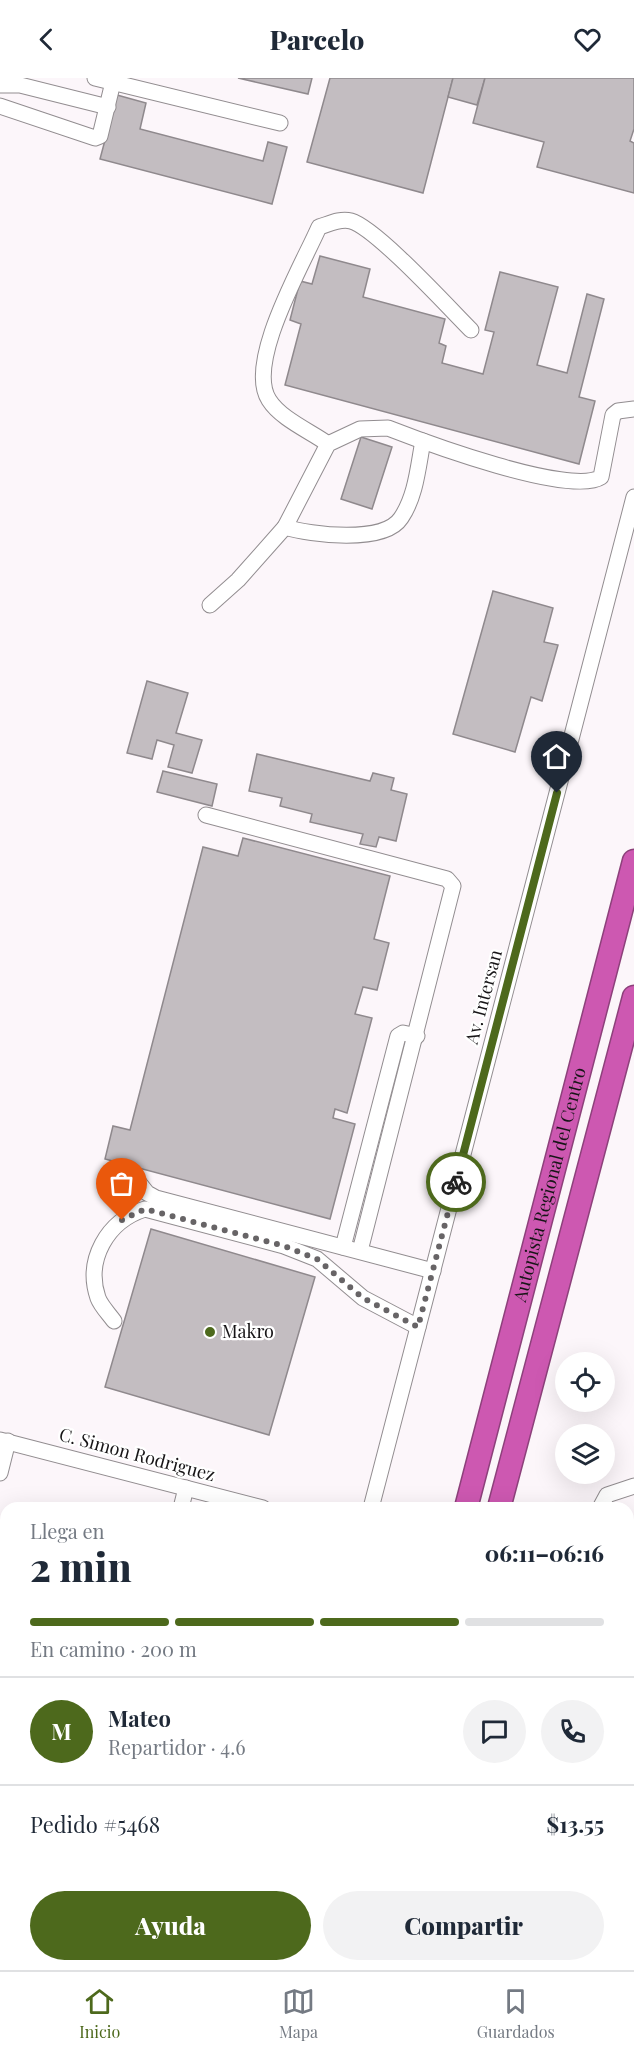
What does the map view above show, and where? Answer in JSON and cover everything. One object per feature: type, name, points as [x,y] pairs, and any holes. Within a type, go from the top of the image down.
[{"type":"highway","name":"Autopista Regional del Centro","points":[[468,1502],[634,861]]},
{"type":"highway","name":"Autopista Regional del Centro","points":[[502,1502],[634,997]]},
{"type":"street","points":[[95,78],[280,123]]},
{"type":"street","points":[[0,106],[95,138],[100,136],[113,82]]},
{"type":"street","points":[[0,84],[20,86],[108,107]]},
{"type":"street","points":[[328,444],[286,416],[269,400],[262,381],[264,361],[275,325],[319,227],[338,220],[351,221],[363,228],[398,256],[471,330]]},
{"type":"street","points":[[210,605],[238,580],[285,527],[328,444],[360,429],[388,428],[550,480],[588,482],[601,477],[613,415],[618,411],[634,409]]},
{"type":"street","points":[[285,527],[329,536],[381,531],[400,520],[411,499],[423,441]]},
{"type":"street","name":"Av. Intersan","points":[[373,1502],[634,497]]},
{"type":"street","points":[[206,814],[452,882],[453,886],[417,1035],[360,1251]]},
{"type":"street","points":[[344,1247],[398,1036],[403,1033],[417,1035]]},
{"type":"street","points":[[136,1179],[147,1193],[156,1198],[433,1271]]},
{"type":"street","points":[[114,1321],[99,1300],[94,1262],[112,1230],[132,1213],[145,1209],[284,1246],[317,1259],[363,1298],[418,1327]]},
{"type":"street","points":[[0,1473],[4,1440]]},
{"type":"street","name":"C. Simon Rodriguez","points":[[4,1440],[240,1502]]},
{"type":"street","points":[[603,1502],[607,1495],[634,1486]]},
{"type":"street","points":[[182,1502],[186,1488]]},
{"type":"building","points":[[238,78],[312,78],[308,94]]},
{"type":"building","points":[[330,78],[453,78],[423,193],[307,162]]},
{"type":"building","points":[[453,78],[485,78],[477,105],[448,97]]},
{"type":"building","points":[[485,78],[634,78],[634,129],[630,141],[634,143],[634,193],[537,167],[544,142],[473,123]]},
{"type":"building","points":[[117,95],[146,103],[140,129],[263,161],[268,142],[287,147],[272,204],[100,159]]},
{"type":"building","points":[[320,256],[370,269],[363,297],[445,319],[439,343],[446,346],[442,363],[483,374],[494,332],[485,330],[500,272],[558,287],[537,365],[567,373],[587,294],[604,299],[579,397],[595,401],[579,464],[285,385],[301,324],[290,320],[300,281],[312,284]]},
{"type":"building","points":[[361,437],[392,447],[372,509],[341,499]]},
{"type":"building","points":[[493,591],[553,608],[544,642],[558,645],[542,701],[531,697],[515,752],[453,734]]},
{"type":"building","points":[[147,681],[188,693],[176,733],[202,740],[192,773],[168,767],[174,745],[157,740],[152,759],[127,753]]},
{"type":"building","points":[[257,754],[370,781],[373,773],[394,778],[391,790],[407,794],[396,841],[379,837],[376,847],[360,844],[363,834],[310,822],[312,814],[280,806],[282,798],[249,791]]},
{"type":"building","points":[[163,771],[217,784],[212,806],[157,792]]},
{"type":"building","points":[[243,838],[390,876],[374,939],[389,943],[377,990],[363,987],[355,1014],[372,1018],[347,1113],[335,1109],[333,1118],[355,1124],[330,1219],[105,1159],[113,1126],[130,1130],[203,847],[238,856]]},
{"type":"building","name":"Makro","points":[[151,1229],[315,1277],[269,1435],[105,1387]]},
{"type":"way so far","points":[[122,1220],[132,1213],[145,1209],[249,1239],[284,1246],[317,1259],[363,1298],[418,1327],[456,1182]]},
{"type":"place","name":"Makro","points":[[210,1332]]},
{"type":"route","points":[[456,1182],[557,793]]}]
